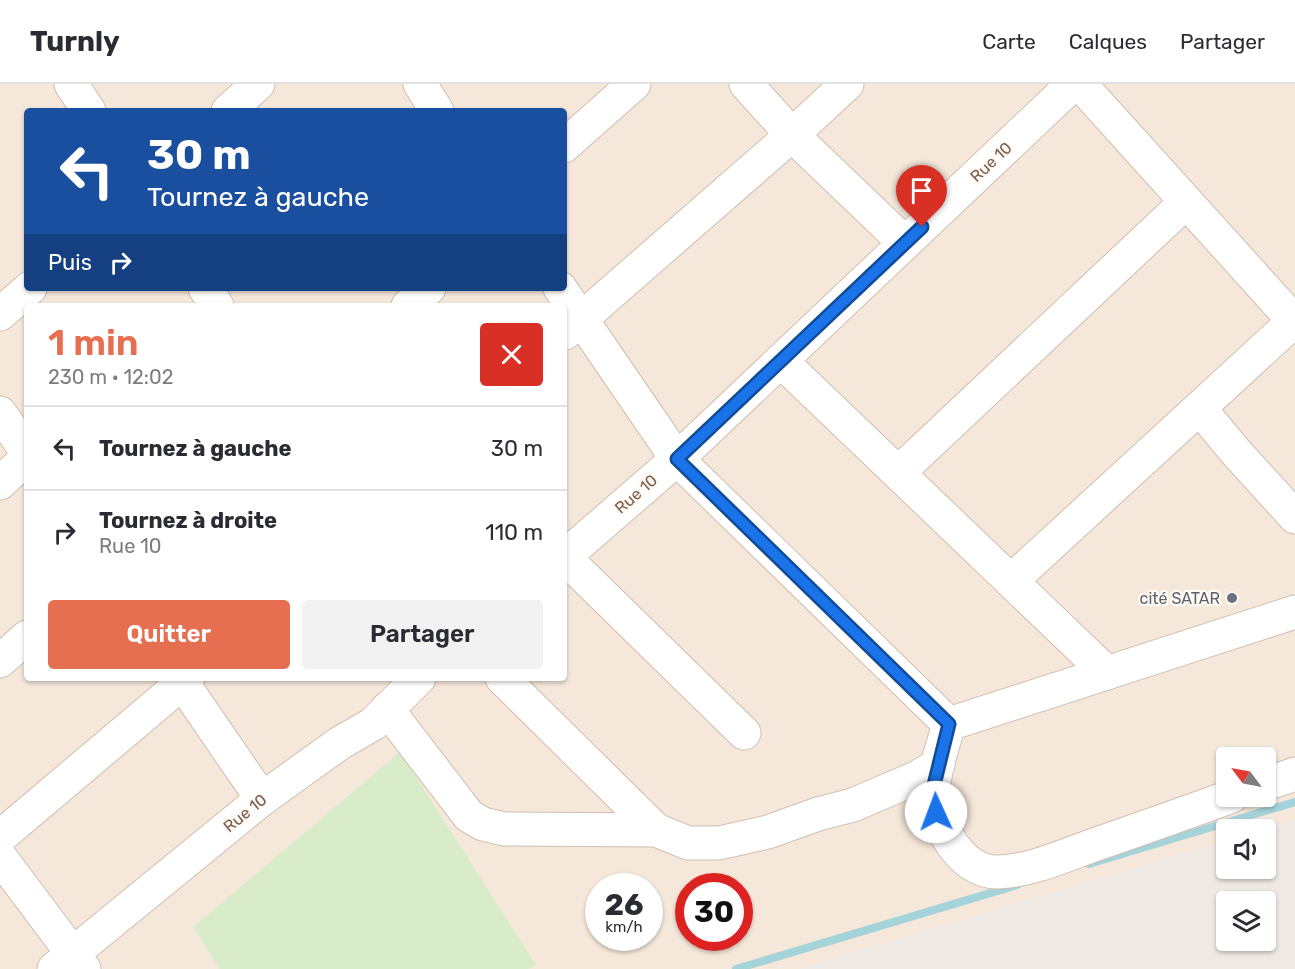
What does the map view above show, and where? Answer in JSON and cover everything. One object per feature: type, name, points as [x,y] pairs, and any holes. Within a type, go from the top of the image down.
[{"type":"street","points":[[71,84],[87,108]]},
{"type":"street","points":[[231,108],[258,84]]},
{"type":"street","points":[[567,143],[634,84]]},
{"type":"street","points":[[746,84],[792,135],[905,243]]},
{"type":"street","points":[[572,326],[792,135],[847,84]]},
{"type":"street","name":"Rue 10","points":[[567,554],[677,459],[1073,84]]},
{"type":"street","points":[[1011,581],[1294,322],[1080,84]]},
{"type":"street","points":[[898,473],[1186,202]]},
{"type":"street","points":[[0,314],[27,291]]},
{"type":"street","points":[[412,303],[426,291]]},
{"type":"street","points":[[567,310],[572,326],[677,459],[949,724]]},
{"type":"street","points":[[781,361],[1107,673]]},
{"type":"street","points":[[1200,409],[1295,517]]},
{"type":"street","points":[[0,413],[24,448]]},
{"type":"street","points":[[0,483],[24,461]]},
{"type":"street","points":[[567,560],[744,733]]},
{"type":"street","points":[[949,724],[1295,612]]},
{"type":"street","points":[[0,661],[24,641]]},
{"type":"street","points":[[0,837],[182,681]]},
{"type":"street","points":[[184,681],[262,799]]},
{"type":"street","name":"Rue 10","points":[[71,964],[262,799],[340,743],[373,724],[416,681]]},
{"type":"street","points":[[505,681],[656,830]]},
{"type":"street","points":[[387,709],[469,816],[483,824],[504,829],[656,830],[688,843],[719,843],[768,832],[818,814],[853,805],[916,778],[938,765]]},
{"type":"street","points":[[949,724],[934,785],[936,812],[944,831],[963,857],[975,867],[996,872],[1036,866],[1216,802]]},
{"type":"street","points":[[1276,781],[1295,774]]},
{"type":"street","points":[[0,856],[71,964]]},
{"type":"shaded area","points":[[0,84],[1295,84],[1295,969],[0,969]]},
{"type":"shaded area","points":[[1295,820],[1295,969],[797,969],[1216,843],[1216,879],[1276,879],[1276,825]]},
{"type":"green space","points":[[400,752],[536,965],[528,969],[220,969],[193,927]]},
{"type":"waterway","points":[[1089,864],[1295,802]]},
{"type":"waterway","points":[[736,969],[1017,885]]},
{"type":"place","name":"cité SATAR","points":[[1232,598]]},
{"type":"route","points":[[922,227],[677,459],[949,724],[934,785],[936,812]]}]
